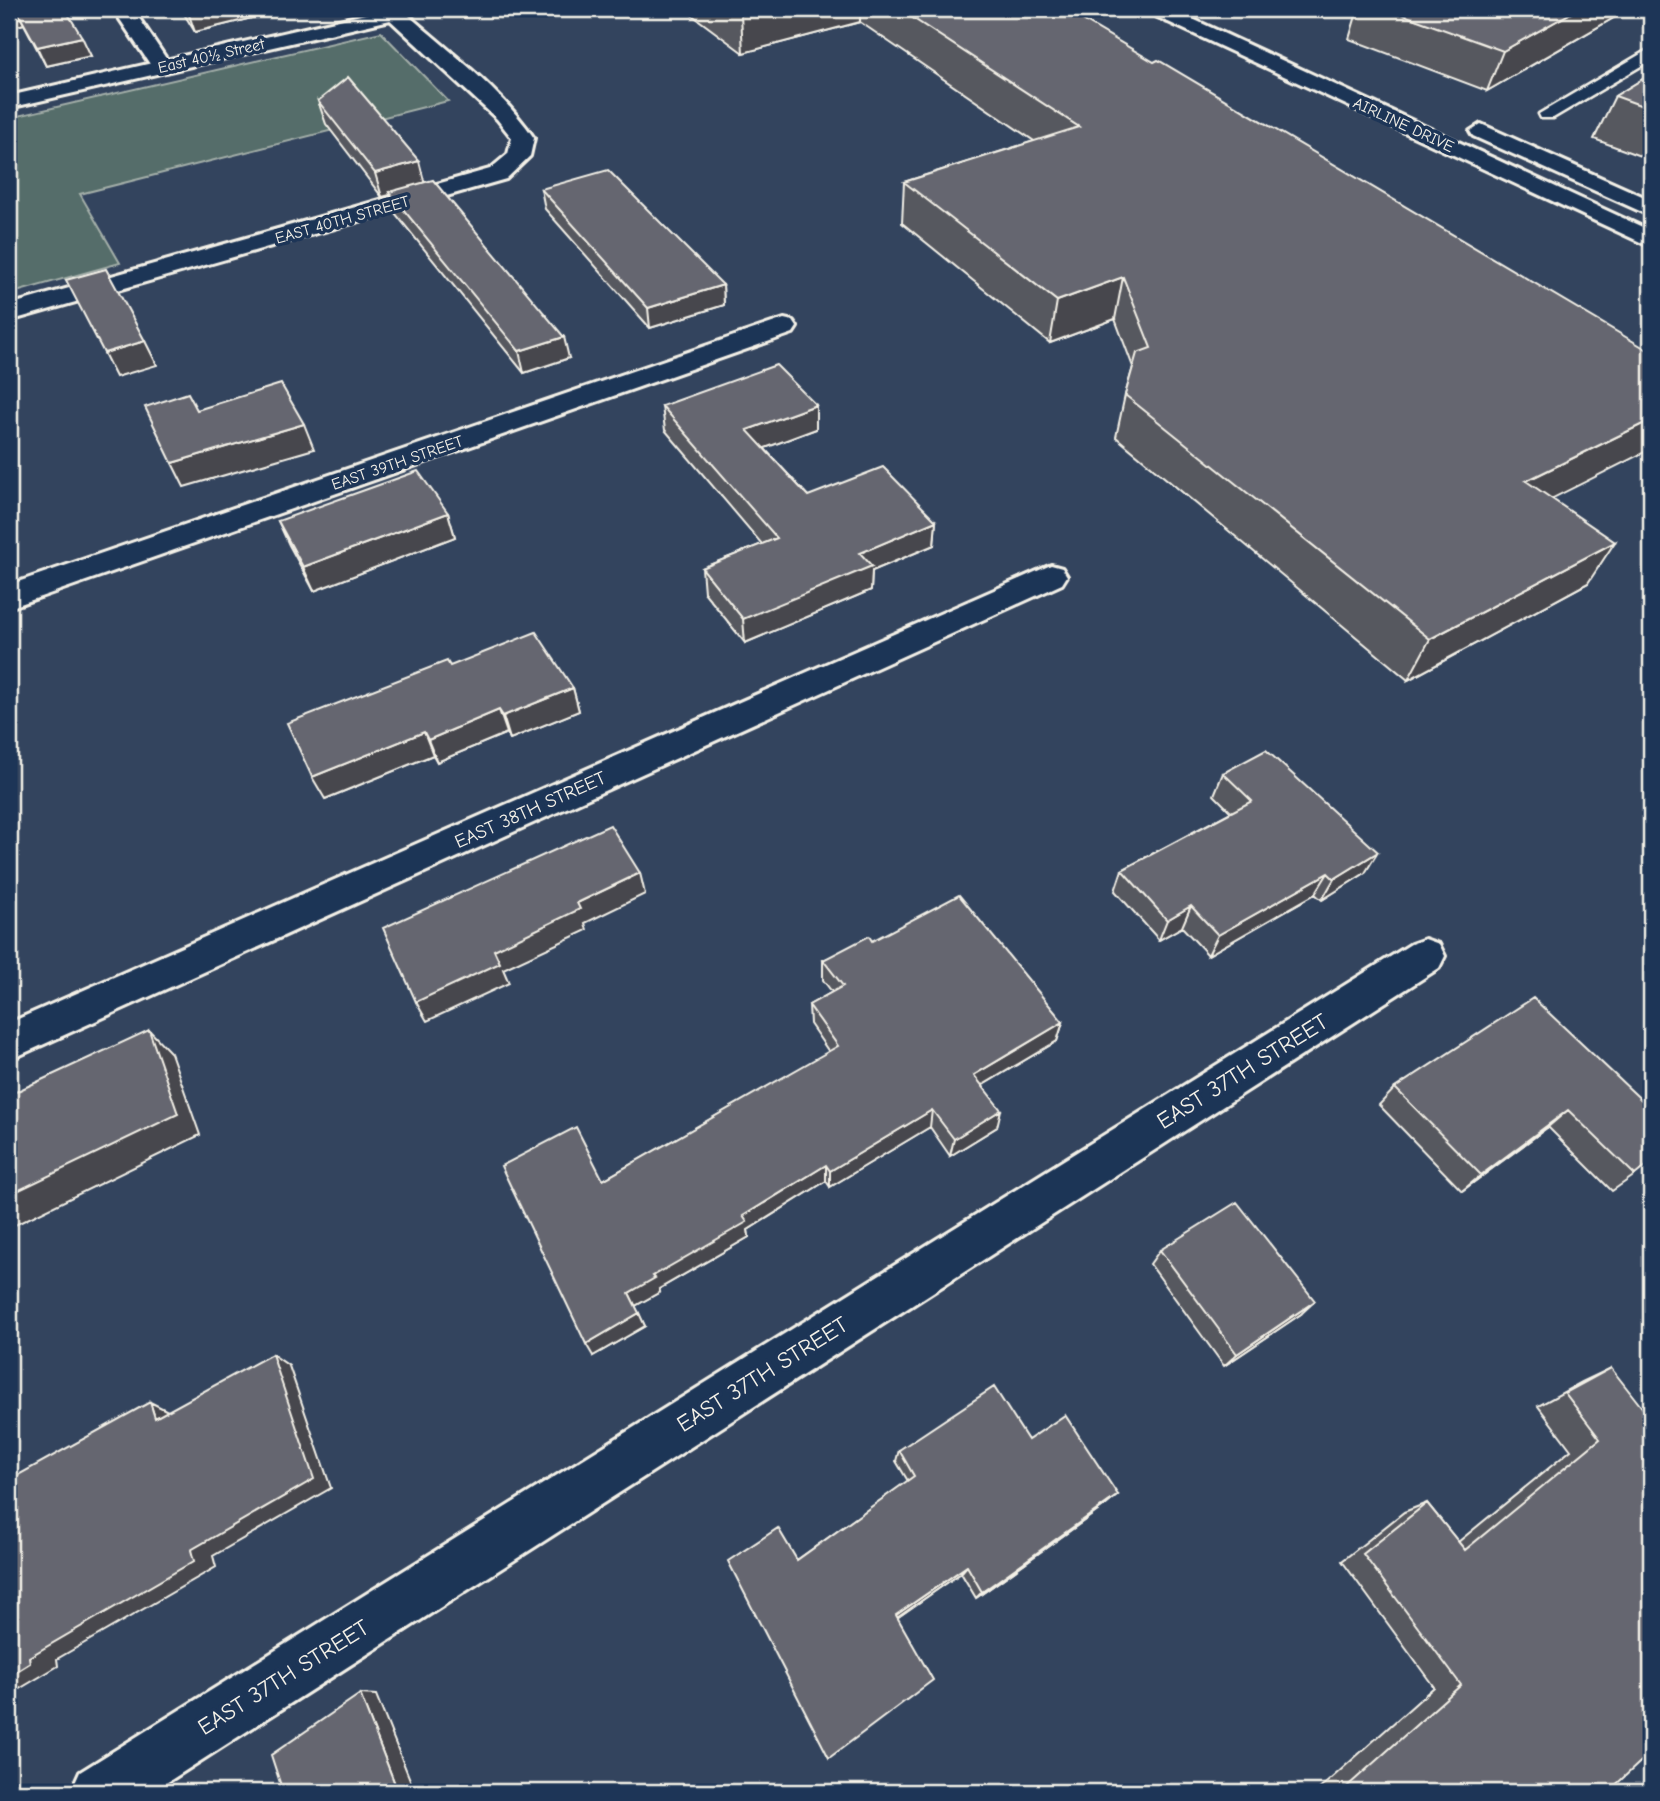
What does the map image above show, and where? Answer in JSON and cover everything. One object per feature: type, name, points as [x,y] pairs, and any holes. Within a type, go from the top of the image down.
[{"type":"street","points":[[123,9],[162,66]]},
{"type":"street","points":[[1164,13],[1194,9]]},
{"type":"street","name":"East 40½ Street","points":[[9,102],[403,11]]},
{"type":"street","name":"EAST 40TH STREET","points":[[9,313],[498,174],[519,156],[523,138],[505,114],[403,11]]},
{"type":"street","name":"AIRLINE DRIVE","points":[[1164,13],[1651,240]]},
{"type":"street","name":"AIRLINE DRIVE","points":[[1455,119],[1651,209]]},
{"type":"street","name":"EAST 39TH STREET","points":[[9,597],[784,327]]},
{"type":"street","name":"EAST 38TH STREET","points":[[9,1041],[1051,576]]},
{"type":"street","name":"EAST 37TH STREET","points":[[100,1792],[1424,956]]},
{"type":"lane","points":[[1547,114],[1651,53]]},
{"type":"green space","points":[[381,32],[448,101],[80,194],[120,263],[9,294],[9,118]]},
{"type":"building","points":[[16,9],[65,9],[82,37],[37,47]]},
{"type":"building","points":[[734,9],[763,9],[741,14]]},
{"type":"building","points":[[899,9],[1064,9],[1154,62],[1158,60],[1651,352],[1651,420],[1526,481],[1615,542],[1430,639],[1125,395],[1137,353],[1151,348],[1123,277],[1057,301],[904,182],[1079,127]]},
{"type":"building","points":[[1387,9],[1578,9],[1503,51]]},
{"type":"building","points":[[1651,74],[1651,109],[1615,96]]},
{"type":"building","points":[[348,77],[419,161],[375,173],[318,101]]},
{"type":"building","points":[[608,170],[723,285],[648,308],[541,189]]},
{"type":"building","points":[[433,180],[564,337],[519,351],[389,192]]},
{"type":"building","points":[[106,269],[145,341],[104,353],[66,280]]},
{"type":"building","points":[[776,365],[816,405],[747,430],[808,496],[883,467],[936,521],[860,553],[872,566],[743,619],[702,568],[777,538],[662,406]]},
{"type":"building","points":[[281,384],[304,424],[172,463],[145,407],[188,393],[197,410]]},
{"type":"building","points":[[418,471],[448,513],[303,567],[278,521]]},
{"type":"building","points":[[536,632],[573,688],[503,716],[499,710],[428,740],[424,732],[312,777],[287,723],[447,661],[450,666]]},
{"type":"building","points":[[1266,750],[1378,852],[1334,879],[1328,873],[1218,935],[1191,906],[1167,920],[1122,870],[1252,801],[1223,773]]},
{"type":"building","points":[[610,825],[640,873],[577,903],[580,909],[494,950],[500,963],[416,1002],[383,928]]},
{"type":"building","points":[[959,895],[1063,1022],[974,1075],[1001,1110],[954,1139],[932,1110],[830,1171],[826,1165],[743,1216],[747,1222],[653,1276],[655,1278],[629,1293],[639,1313],[586,1344],[501,1166],[576,1127],[603,1180],[838,1046],[809,1005],[843,986],[823,960],[869,936],[872,941]]},
{"type":"building","points":[[1533,998],[1651,1109],[1651,1162],[1635,1175],[1568,1110],[1481,1175],[1395,1088]]},
{"type":"building","points":[[149,1030],[178,1114],[9,1195],[9,1095]]},
{"type":"building","points":[[1237,1202],[1315,1301],[1237,1354],[1160,1250]]},
{"type":"building","points":[[272,1354],[314,1479],[191,1550],[194,1561],[29,1657],[30,1663],[9,1676],[9,1480],[150,1402],[155,1418]]},
{"type":"building","points":[[1611,1368],[1651,1419],[1651,1752],[1608,1792],[1341,1792],[1461,1685],[1363,1554],[1427,1503],[1465,1550],[1600,1439],[1565,1393]]},
{"type":"building","points":[[994,1387],[1028,1440],[1065,1415],[1118,1495],[982,1592],[967,1566],[896,1615],[933,1680],[829,1758],[728,1561],[778,1528],[797,1560],[914,1476],[899,1450]]},
{"type":"building","points":[[360,1694],[398,1792],[283,1792],[271,1755]]}]
